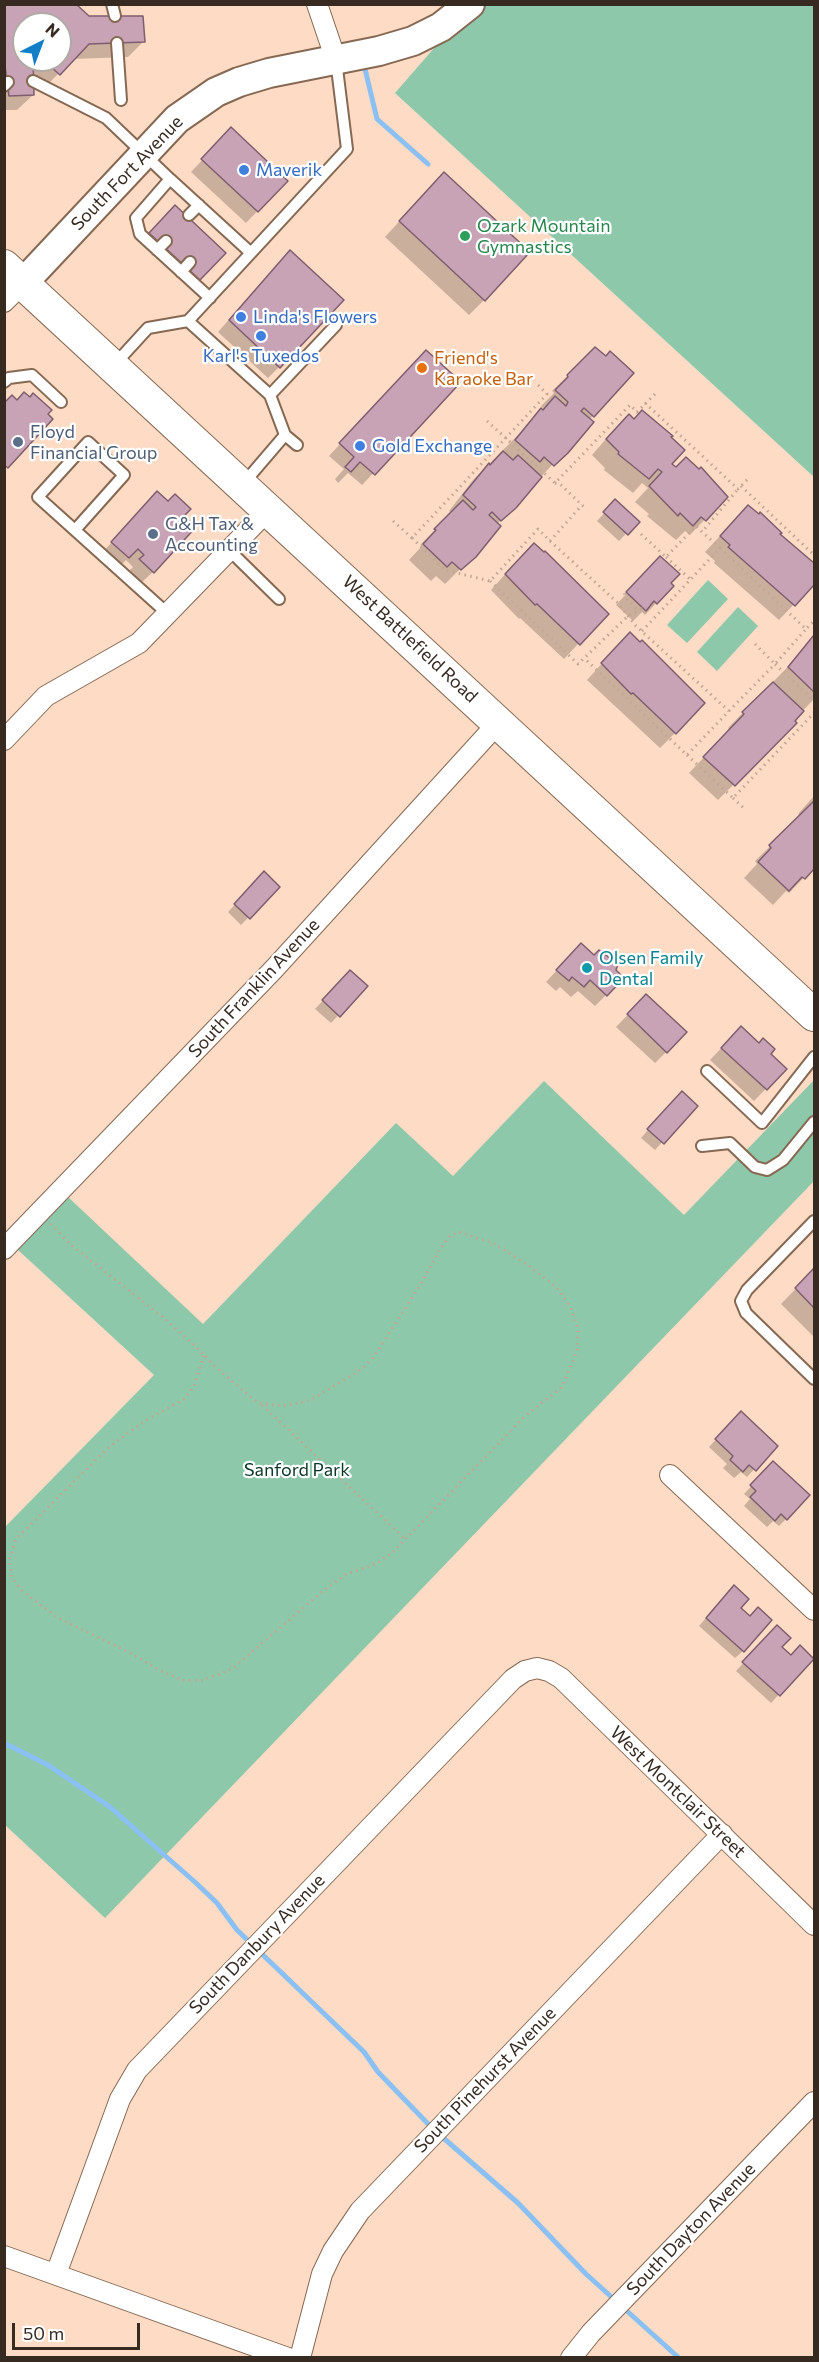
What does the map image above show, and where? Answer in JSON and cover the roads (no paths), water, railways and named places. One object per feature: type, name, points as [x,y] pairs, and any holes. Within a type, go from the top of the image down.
[{"type":"main road","name":"West Battlefield Road","points":[[11,284],[114,366],[270,508],[814,1015]]},
{"type":"street","points":[[317,4],[336,60]]},
{"type":"street","name":"South Fort Avenue","points":[[11,284],[177,119],[216,92],[262,75],[379,51],[413,41],[441,27],[470,4]]},
{"type":"street","points":[[4,740],[46,696],[139,643],[270,508]]},
{"type":"street","name":"South Franklin Avenue","points":[[4,1250],[274,969],[499,722]]},
{"type":"street","points":[[670,1475],[814,1610]]},
{"type":"street","name":"West Montclair Street","points":[[537,1668],[549,1671],[561,1678],[814,1925]]},
{"type":"street","name":"South Danbury Avenue","points":[[56,2274],[120,2098],[149,2056],[513,1679],[525,1671],[537,1668]]},
{"type":"street","name":"South Pinehurst Avenue","points":[[300,2358],[313,2303],[333,2251],[360,2211],[722,1834]]},
{"type":"street","name":"South Dayton Avenue","points":[[571,2358],[601,2322],[814,2102]]},
{"type":"street","points":[[4,2256],[288,2358]]},
{"type":"lane","points":[[112,4],[115,16]]},
{"type":"lane","points":[[117,43],[121,100]]},
{"type":"lane","points":[[114,366],[148,328],[188,321],[347,149],[336,60]]},
{"type":"lane","points":[[33,81],[106,118],[251,253]]},
{"type":"lane","points":[[170,179],[136,218],[140,234],[210,298]]},
{"type":"lane","points":[[189,215],[199,205]]},
{"type":"lane","points":[[214,236],[222,226]]},
{"type":"lane","points":[[157,250],[166,241]]},
{"type":"lane","points":[[181,272],[190,262]]},
{"type":"lane","points":[[188,321],[270,395],[285,435],[297,445]]},
{"type":"lane","points":[[270,395],[336,325]]},
{"type":"lane","points":[[4,382],[9,378],[32,375],[61,402]]},
{"type":"lane","points":[[243,484],[285,435]]},
{"type":"lane","points":[[75,530],[124,475],[88,442],[38,497],[168,614]]},
{"type":"lane","points":[[229,550],[279,598]]},
{"type":"lane","points":[[707,1071],[762,1123],[814,1057]]},
{"type":"lane","points":[[702,1146],[730,1143],[754,1167],[767,1170],[783,1160],[814,1122]]},
{"type":"lane","points":[[814,1221],[747,1290],[741,1301],[746,1313],[814,1379]]},
{"type":"waterway","points":[[365,69],[377,119],[428,164]]},
{"type":"waterway","points":[[4,1743],[48,1765],[110,1807],[196,1883],[217,1903],[237,1930],[364,2052],[378,2072],[433,2129]]},
{"type":"waterway","points":[[440,2135],[518,2203],[586,2274],[679,2358]]},
{"type":"place","name":"Maverik","points":[[244,170]]},
{"type":"place","name":"Ozark Mountain Gymnastics","points":[[465,236]]},
{"type":"place","name":"Linda's Flowers","points":[[241,317]]},
{"type":"place","name":"Karl's Tuxedos","points":[[261,336]]},
{"type":"place","name":"Friend's Karaoke Bar","points":[[422,368]]},
{"type":"place","name":"Floyd Financial Group","points":[[18,442]]},
{"type":"place","name":"Gold Exchange","points":[[360,446]]},
{"type":"place","name":"G&H Tax & Accounting","points":[[153,534]]},
{"type":"place","name":"Olsen Family Dental","points":[[587,968]]},
{"type":"park label","name":"Sanford Park","points":[[297,1470]]}]
